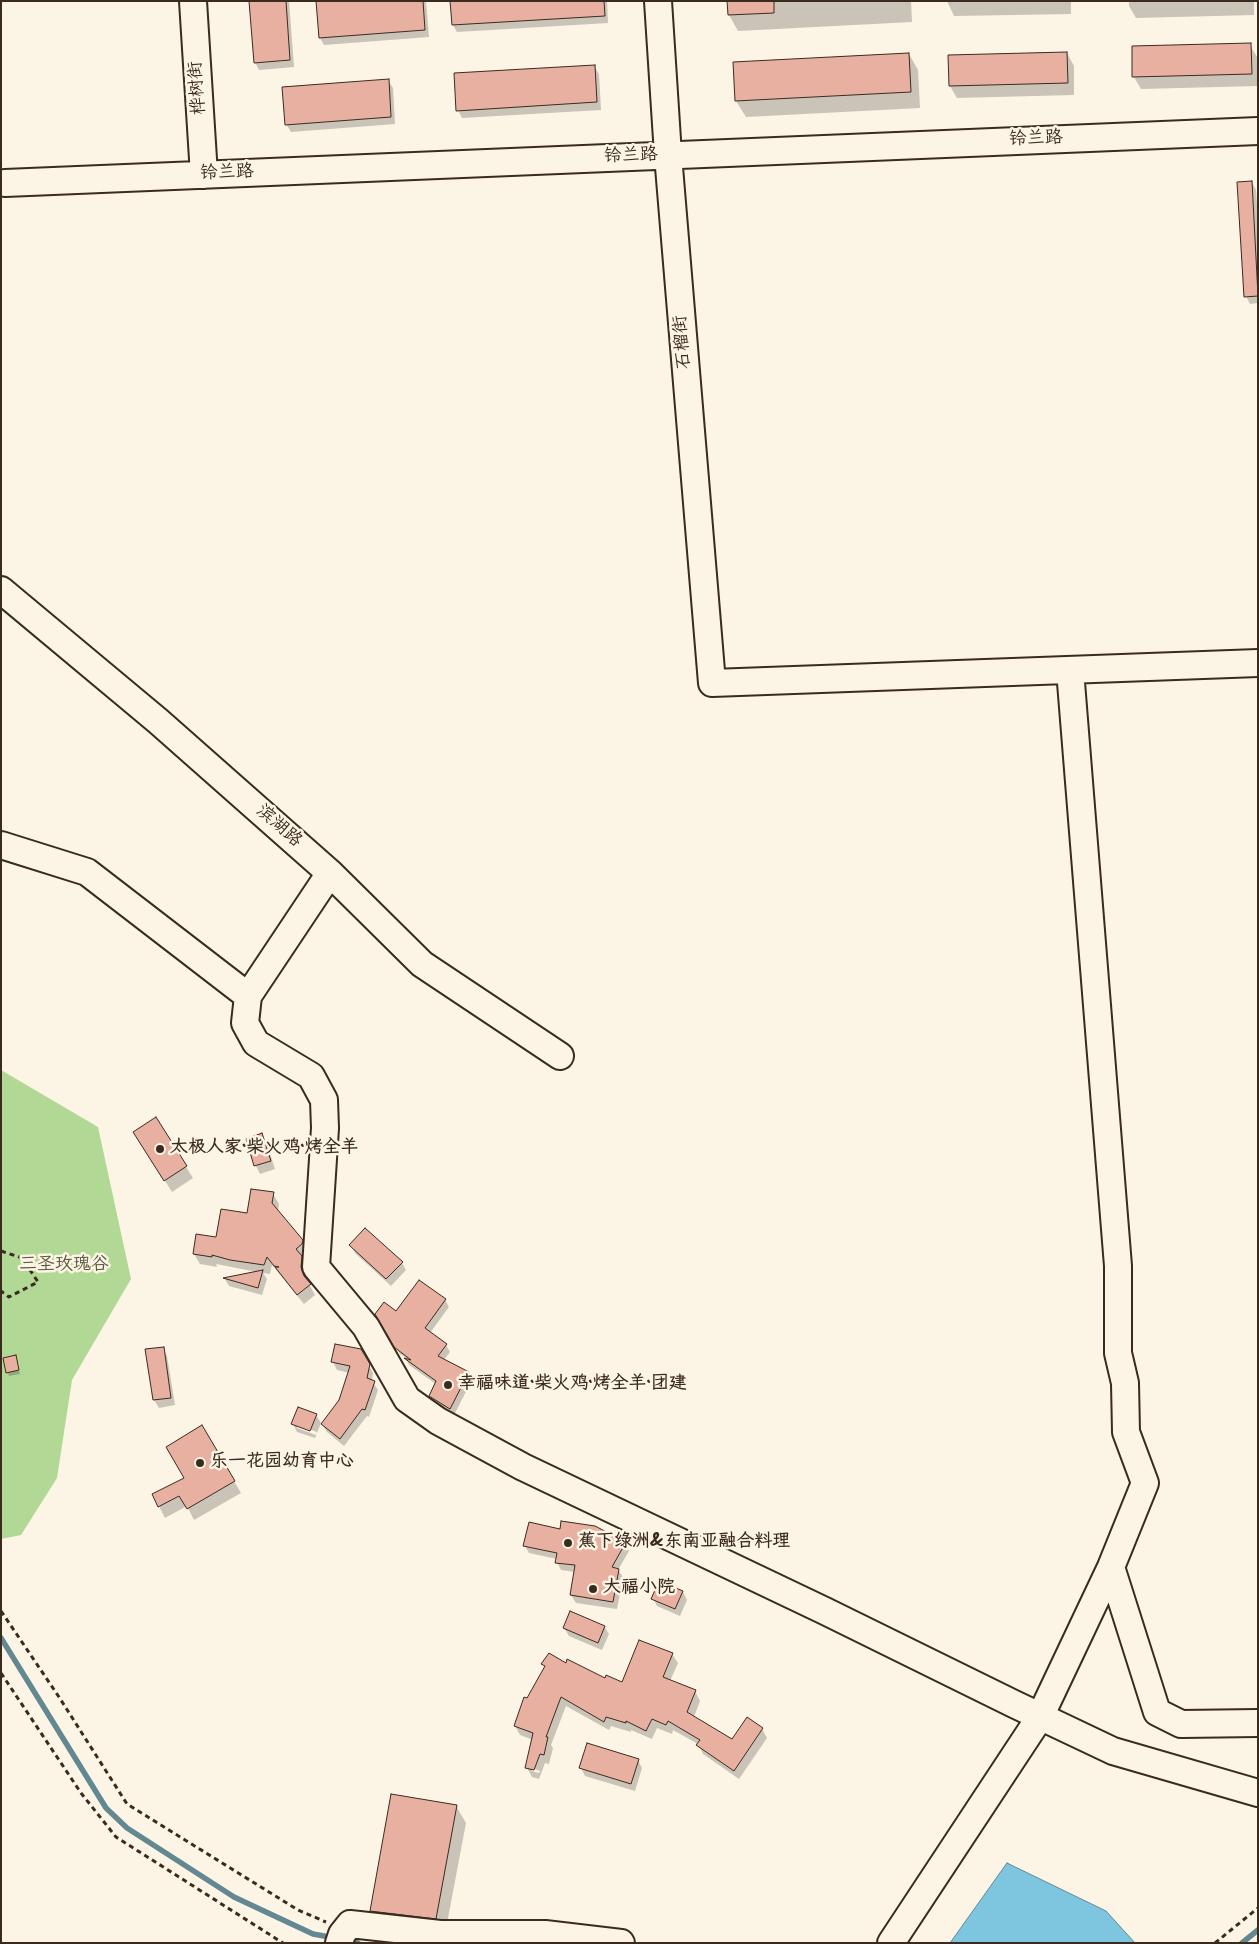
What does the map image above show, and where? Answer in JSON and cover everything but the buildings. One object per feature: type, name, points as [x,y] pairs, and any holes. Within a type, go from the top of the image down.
[{"type":"street","name":"桦树街","points":[[193,1],[204,175]]},
{"type":"street","name":"石榴街","points":[[658,1],[668,156],[712,683],[1070,670]]},
{"type":"street","name":"铃兰路","points":[[5,183],[1258,131]]},
{"type":"street","name":"滨湖路","points":[[1,590],[158,721],[330,873],[422,964],[560,1056]]},
{"type":"street","points":[[891,1943],[1040,1717],[1111,1567],[1145,1483],[1126,1432],[1125,1383],[1118,1353],[1118,1266],[1070,670],[1258,663]]},
{"type":"street","points":[[1,845],[87,872],[248,996]]},
{"type":"street","points":[[330,873],[248,996],[245,1023],[256,1043],[311,1076],[324,1100],[326,1128],[316,1267],[366,1327],[407,1399],[438,1421],[523,1467],[1113,1751],[1258,1793]]},
{"type":"street","points":[[1111,1567],[1157,1712],[1181,1724],[1258,1723]]},
{"type":"street","points":[[342,1935],[350,1924],[396,1938],[440,1934],[545,1934],[621,1943]]},
{"type":"path","points":[[1,1251],[22,1258],[38,1282],[9,1297],[1,1291]]},
{"type":"path","points":[[1,1611],[59,1696],[127,1804],[298,1910],[342,1935]]},
{"type":"path","points":[[1,1673],[81,1793],[116,1838],[282,1943]]},
{"type":"path","points":[[1215,1943],[1258,1908]]},
{"type":"green space","name":"三圣玫瑰谷","points":[[1,1070],[98,1127],[131,1279],[72,1380],[57,1478],[21,1535],[1,1539]]},
{"type":"water","points":[[1007,1863],[1106,1911],[1135,1943],[950,1943]]},
{"type":"waterway","points":[[1,1638],[106,1808],[127,1828],[234,1897],[313,1934],[335,1938]]},
{"type":"waterway","points":[[1242,1943],[1258,1930]]},
{"type":"waterway","points":[[346,1941],[358,1943]]},
{"type":"place","name":"太极人家·柴火鸡·烤全羊","points":[[160,1149]]},
{"type":"place","name":"幸福味道·柴火鸡·烤全羊·团建","points":[[448,1385]]},
{"type":"place","name":"乐一花园幼育中心","points":[[200,1463]]},
{"type":"place","name":"蕉下绿洲&东南亚融合料理","points":[[568,1543]]},
{"type":"place","name":"大福小院","points":[[593,1589]]}]
